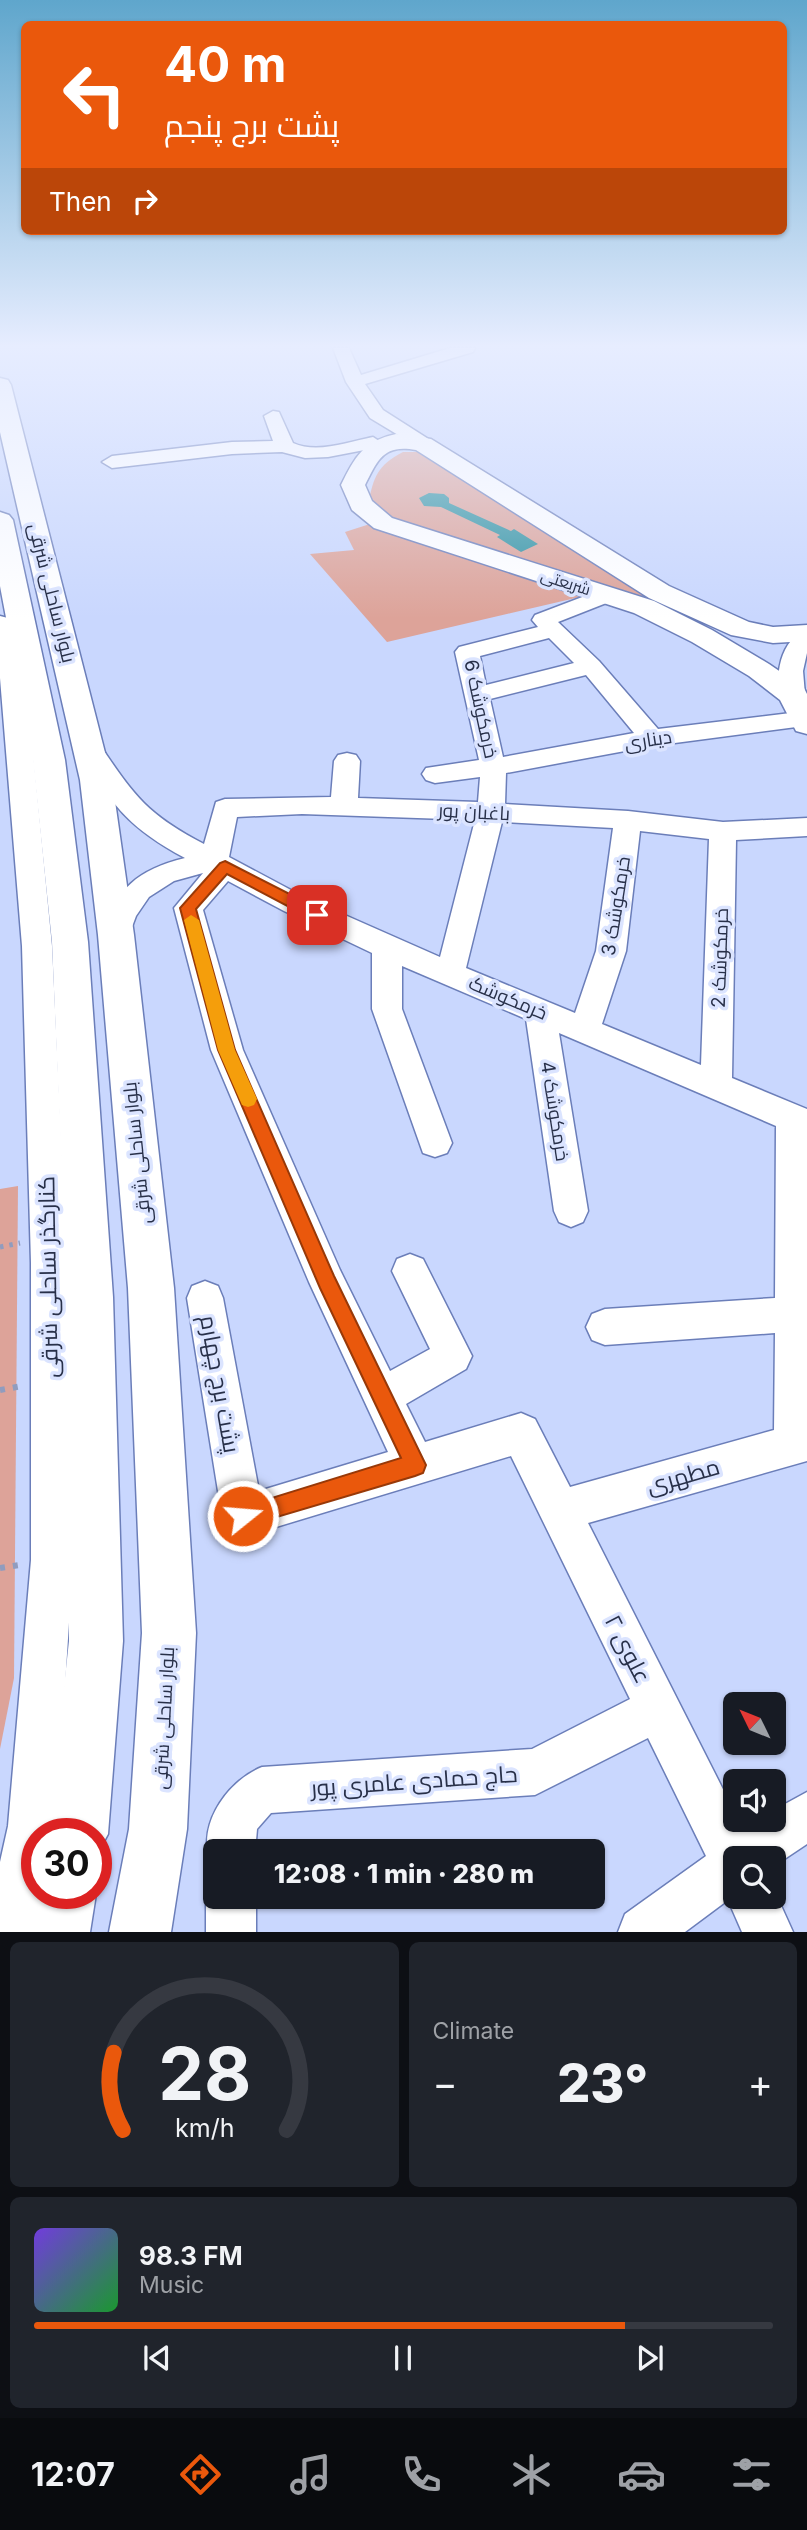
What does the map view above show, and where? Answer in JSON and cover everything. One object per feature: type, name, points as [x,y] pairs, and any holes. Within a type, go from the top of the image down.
[{"type":"main road","name":"بلوار ساحلی شرقی","points":[[13,438],[91,751],[116,935],[150,1288],[169,1633],[158,1829],[141,1931]]},
{"type":"main road","points":[[374,445],[398,441],[423,444]]},
{"type":"main road","name":"شریعتی","points":[[423,444],[659,592],[741,629],[773,635],[807,635]]},
{"type":"main road","name":"شریعتی","points":[[374,445],[353,485],[361,505],[383,523],[644,607],[702,636],[759,670],[801,712]]},
{"type":"main road","name":"بلوار ساحلی شرقی","points":[[0,520],[49,760],[43,840],[70,942],[90,1297],[96,1641],[79,1818]]},
{"type":"main road","points":[[59,1931],[63,1909]]},
{"type":"street","points":[[282,438],[285,446],[291,450],[310,452],[374,445],[370,438]]},
{"type":"street","name":"شریعتی","points":[[414,438],[423,444]]},
{"type":"street","points":[[112,462],[232,448],[285,446]]},
{"type":"street","points":[[606,595],[543,620],[591,666],[652,738]]},
{"type":"street","name":"کنارگذر ساحلی شرقی","points":[[0,623],[43,840],[37,946],[49,1263],[52,1560],[32,1826],[9,1931]]},
{"type":"street","name":"خرمکوشک 6","points":[[450,974],[491,812],[494,767],[467,652],[554,630]]},
{"type":"street","points":[[801,712],[790,671],[795,648],[807,635]]},
{"type":"street","points":[[477,695],[591,666]]},
{"type":"street","name":"دیناری","points":[[435,774],[494,767],[801,712]]},
{"type":"street","name":"خرمکوشک","points":[[91,751],[121,796],[141,818],[168,837],[294,904],[387,947],[800,1121]]},
{"type":"street","points":[[344,806],[347,761]]},
{"type":"street","name":"باغبان پور","points":[[220,864],[225,808],[344,806],[491,812],[628,820],[723,831],[807,827]]},
{"type":"street","name":"خرمکوشک 3","points":[[583,1031],[611,951],[628,820]]},
{"type":"street","name":"خرمکوشک 2","points":[[716,1086],[723,831]]},
{"type":"street","points":[[116,935],[122,912],[138,891],[162,875],[220,864]]},
{"type":"street","points":[[220,864],[188,908],[227,1050],[327,1282],[415,1465]]},
{"type":"street","points":[[387,947],[387,1009],[435,1143]]},
{"type":"street","name":"خرمکوشک 4","points":[[540,1011],[570,1211]]},
{"type":"street","points":[[800,1121],[793,1314],[800,1443]]},
{"type":"street","points":[[382,1396],[453,1356],[410,1271]]},
{"type":"street","name":"پشت برج چهارم","points":[[205,1298],[243,1516],[521,1433]]},
{"type":"street","points":[[605,1327],[793,1314]]},
{"type":"street","name":"علوی ۲","points":[[521,1433],[726,1846]]},
{"type":"street","name":"مطهری","points":[[559,1511],[800,1443]]},
{"type":"street","name":"حاج حمادی عامری پور","points":[[231,1839],[231,1832],[243,1805],[262,1790],[535,1773],[658,1709]]},
{"type":"street","points":[[761,1846],[807,1816]]},
{"type":"street","points":[[643,1931],[723,1873]]},
{"type":"street","points":[[231,1909],[231,1931]]},
{"type":"street","points":[[757,1909],[768,1931]]},
{"type":"shaded area","points":[[403,452],[417,452],[653,596],[646,603],[390,520],[368,504],[372,486],[382,467]]},
{"type":"shaded area","points":[[429,493],[444,494],[449,498],[449,503],[511,531],[514,529],[538,544],[521,552],[497,537],[500,535],[441,507],[424,506],[419,498]]},
{"type":"shaded area","points":[[373,523],[388,532],[580,597],[387,642],[310,554],[354,550],[345,532]]},
{"type":"shaded area","points":[[18,1186],[14,1678],[0,1749],[0,1189]]},
{"type":"slow traffic","points":[[191,920],[227,1050],[248,1099]]},
{"type":"route","points":[[243,1516],[415,1465],[327,1282],[227,1050],[188,908],[225,867],[317,915]]}]
